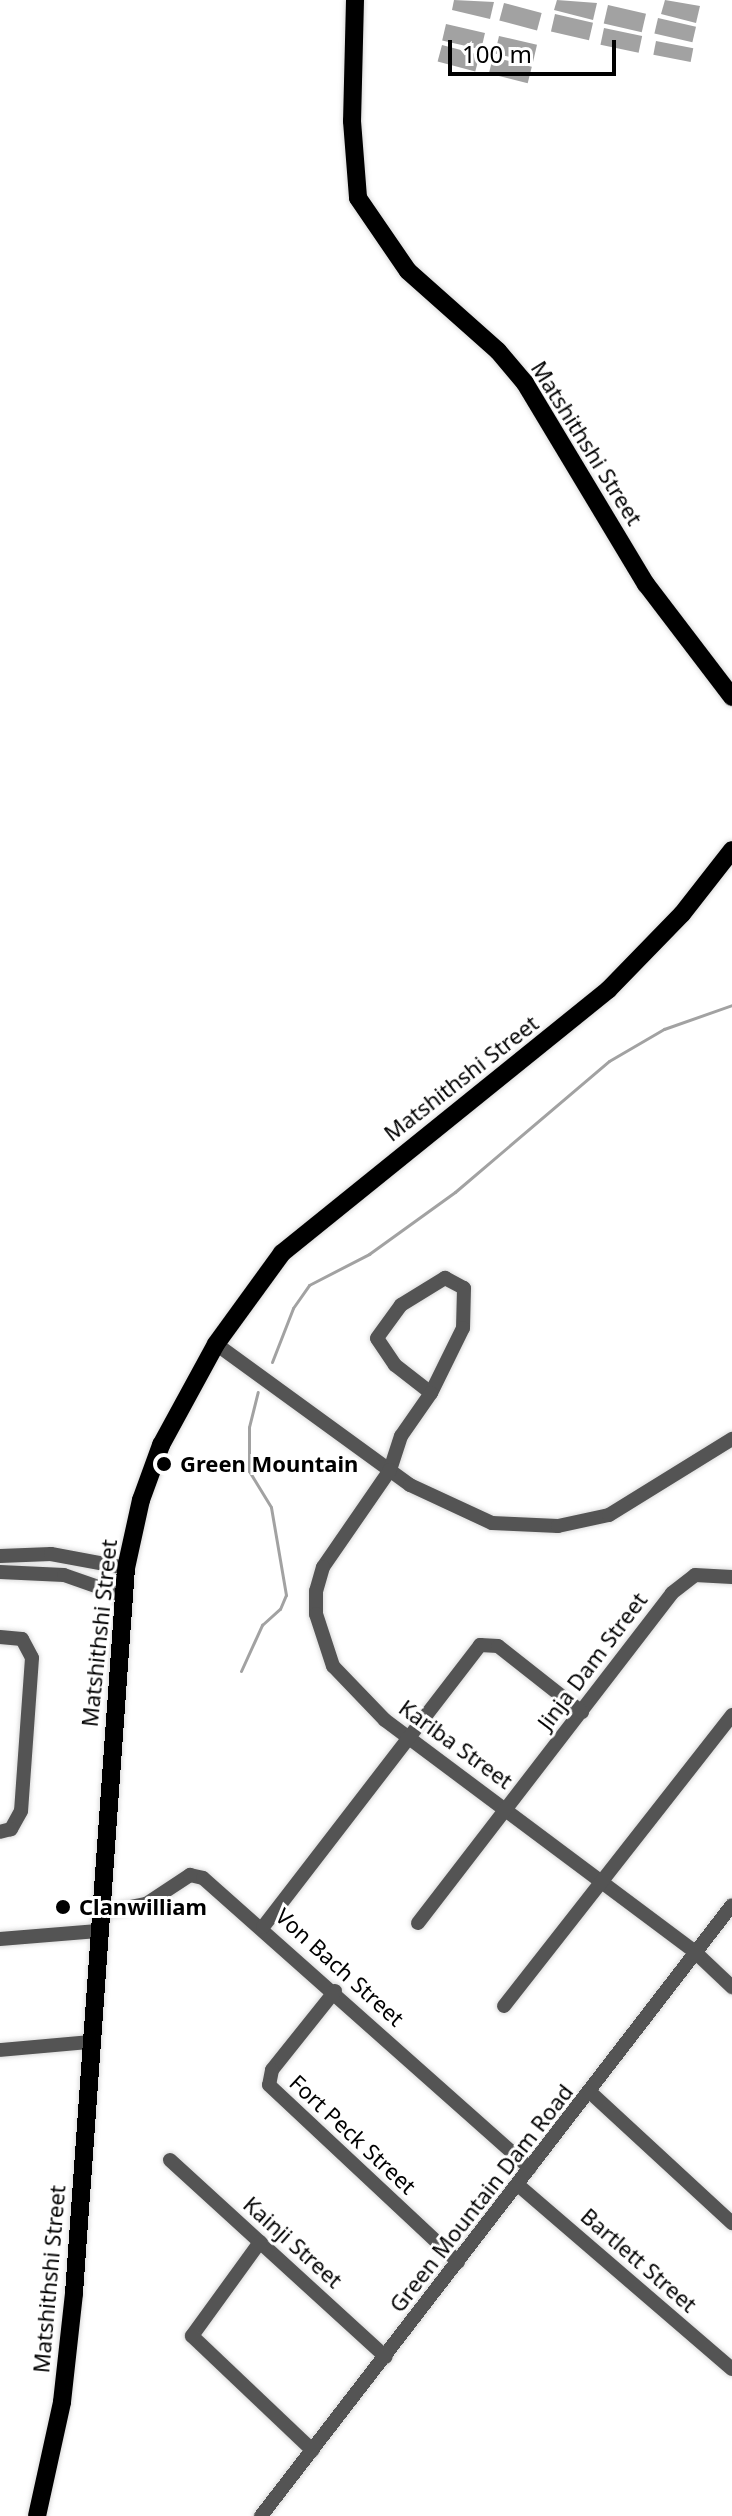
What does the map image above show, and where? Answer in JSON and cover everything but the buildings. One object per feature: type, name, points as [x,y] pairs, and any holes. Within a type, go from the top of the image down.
[{"type":"main road","name":"Matshithshi Street","points":[[355,0],[352,107],[358,198],[408,271],[498,351],[525,383],[646,584],[732,697]]},
{"type":"main road","name":"Matshithshi Street","points":[[37,2516],[57,2431],[69,2340],[126,1568],[156,1457],[216,1344],[282,1253],[356,1188],[608,990],[682,914],[732,850]]},
{"type":"street","name":"Kariba Street","points":[[431,1393],[395,1365],[377,1338],[401,1305],[445,1278],[464,1288],[467,1303],[463,1328],[431,1393],[401,1436],[390,1470],[323,1567],[316,1614],[340,1679],[407,1736],[696,1953],[732,1987]]},
{"type":"street","points":[[216,1344],[390,1470],[438,1501],[492,1523],[558,1526],[609,1515],[732,1439]]},
{"type":"street","points":[[0,1556],[51,1554],[126,1568]]},
{"type":"street","points":[[0,1572],[64,1575],[124,1596]]},
{"type":"street","name":"Jinja Dam Street","points":[[418,1923],[683,1581],[695,1575],[732,1577]]},
{"type":"street","points":[[0,1637],[22,1639],[32,1658],[21,1811],[11,1829],[0,1832]]},
{"type":"street","points":[[263,1927],[471,1655],[489,1642],[582,1712]]},
{"type":"street","points":[[504,2006],[598,1881],[732,1715]]},
{"type":"street","name":"Von Bach Street","points":[[99,1922],[146,1904],[190,1875],[203,1878],[263,1927],[530,2168]]},
{"type":"street","name":"Green Mountain Dam Road","points":[[261,2516],[591,2093],[732,1905]]},
{"type":"street","points":[[0,1939],[99,1922]]},
{"type":"street","name":"Fort Peck Street","points":[[335,1991],[272,2070],[269,2085],[458,2262]]},
{"type":"street","points":[[0,2050],[90,2042]]},
{"type":"street","points":[[591,2093],[732,2223]]},
{"type":"street","name":"Kainji Street","points":[[170,2160],[386,2357]]},
{"type":"street","name":"Bartlett Street","points":[[518,2185],[732,2369]]},
{"type":"street","points":[[260,2242],[192,2336],[312,2450]]},
{"type":"shaded area","points":[[454,0],[494,2],[490,19],[452,10]]},
{"type":"shaded area","points":[[557,0],[597,3],[593,20],[554,10]]},
{"type":"shaded area","points":[[665,0],[700,6],[696,23],[661,14]]},
{"type":"shaded area","points":[[504,3],[542,13],[537,30],[499,20]]},
{"type":"shaded area","points":[[608,5],[646,14],[642,32],[604,24]]},
{"type":"shaded area","points":[[555,14],[593,23],[589,40],[551,32]]},
{"type":"shaded area","points":[[658,18],[696,27],[692,42],[654,34]]},
{"type":"shaded area","points":[[446,24],[485,33],[481,50],[442,41]]},
{"type":"shaded area","points":[[604,28],[642,36],[639,53],[600,45]]},
{"type":"shaded area","points":[[499,36],[537,45],[533,62],[495,54]]},
{"type":"shaded area","points":[[656,41],[693,48],[691,62],[653,55]]},
{"type":"shaded area","points":[[442,45],[480,55],[475,72],[438,61]]},
{"type":"shaded area","points":[[493,57],[532,67],[528,83],[489,73]]},
{"type":"waterway","points":[[272,1362],[293,1308],[309,1285],[369,1254],[455,1192],[609,1061],[664,1029],[732,1005]]},
{"type":"waterway","points":[[241,1671],[262,1625],[280,1609],[286,1595],[271,1507],[249,1471],[249,1427],[258,1392]]},
{"type":"place","name":"Green Mountain","points":[[164,1464]]},
{"type":"place","name":"Clanwilliam","points":[[63,1907]]}]
